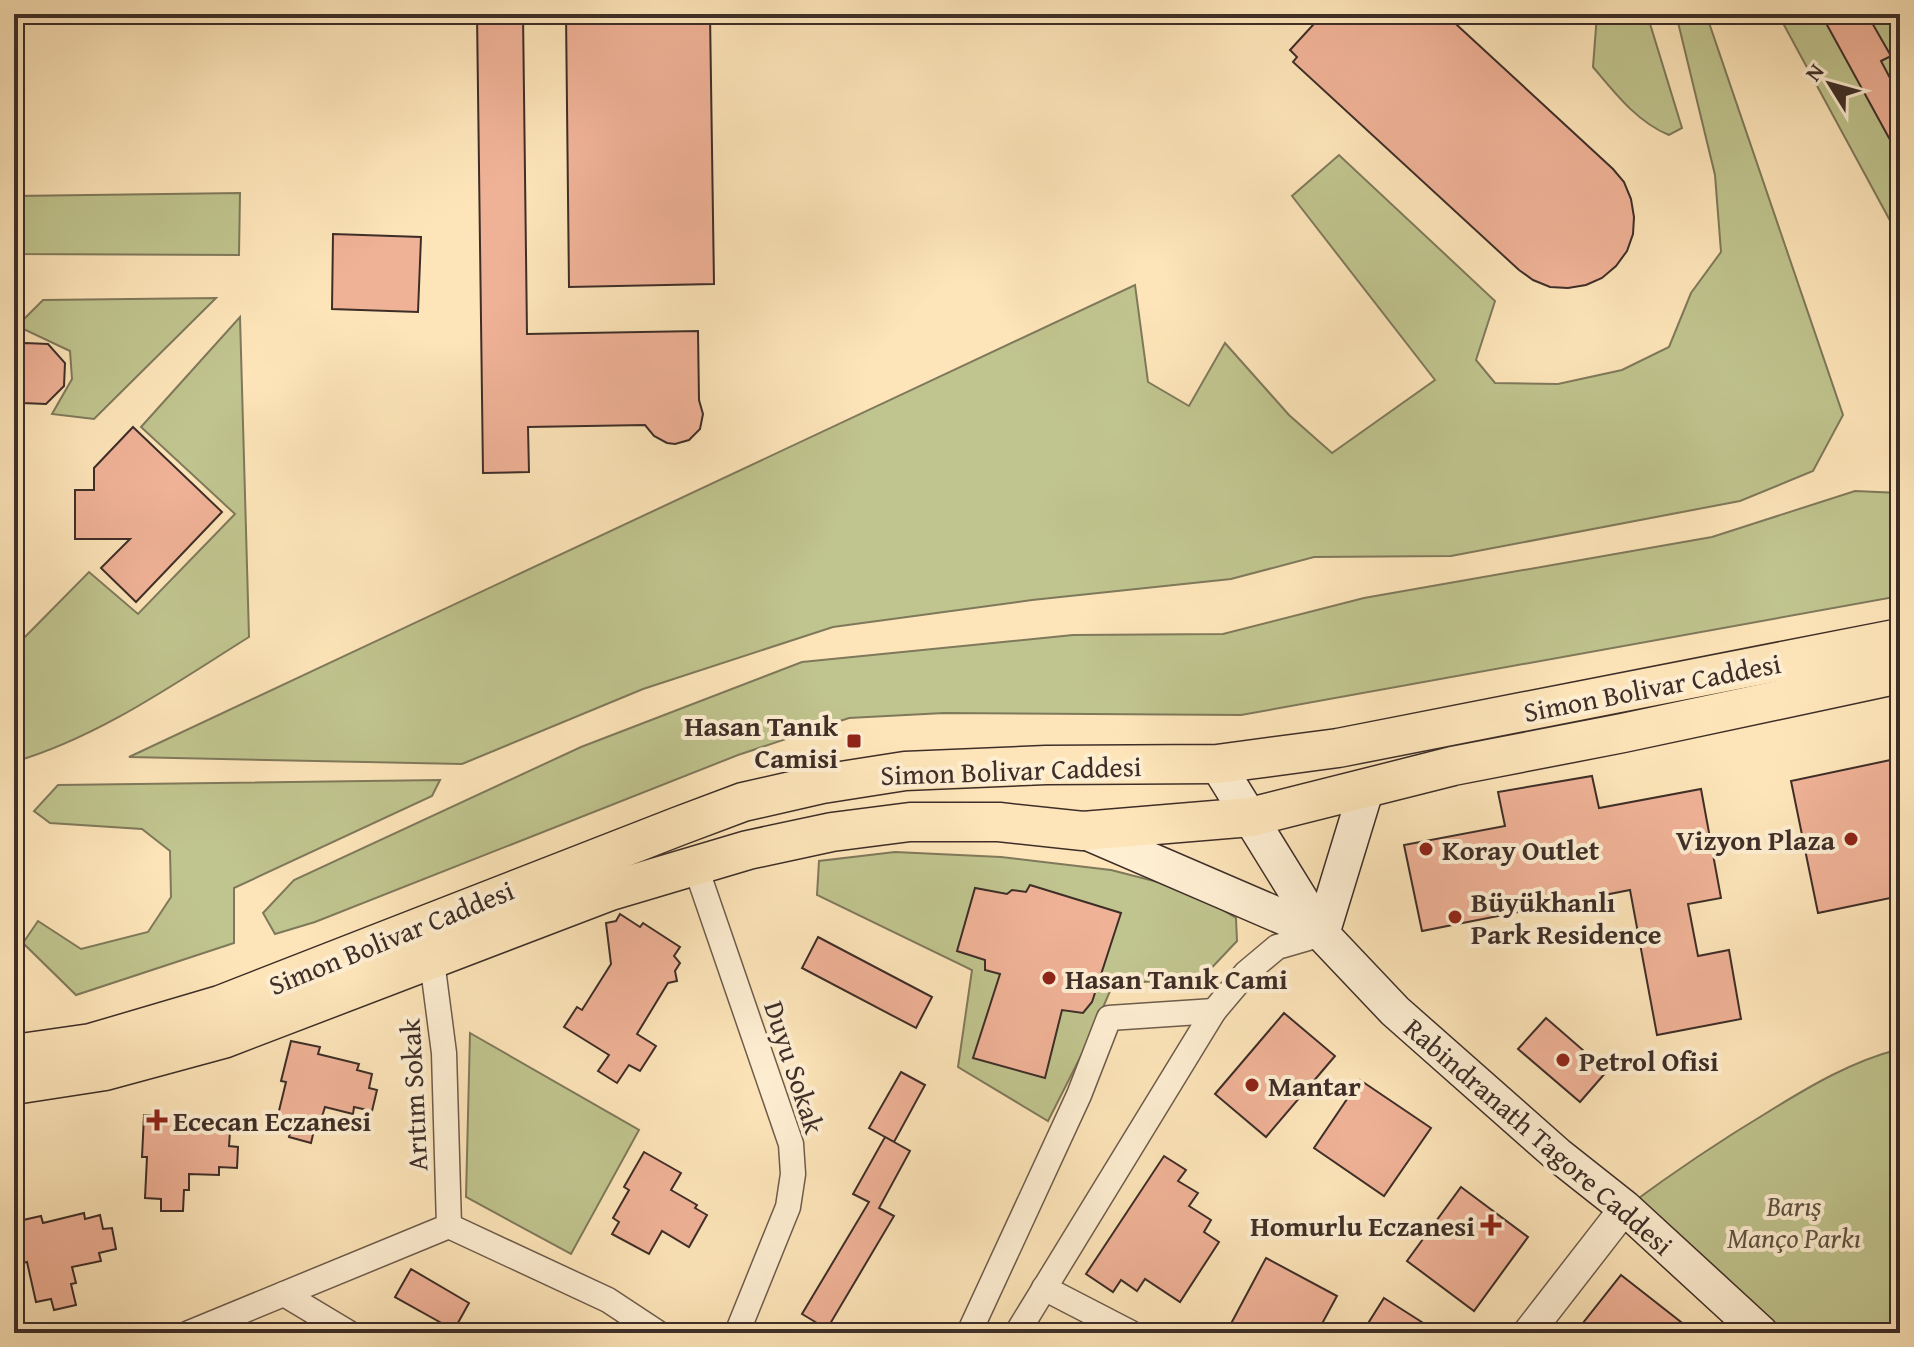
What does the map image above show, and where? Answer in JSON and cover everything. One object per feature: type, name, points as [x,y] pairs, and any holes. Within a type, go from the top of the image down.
[{"type":"main road","name":"Simon Bolivar Caddesi","points":[[14,1054],[91,1043],[220,1005],[595,856],[756,799],[849,778],[905,771],[1046,765],[1217,764],[1338,748],[1900,638]]},
{"type":"main road","name":"Simon Bolivar Caddesi","points":[[14,1085],[105,1071],[223,1039],[610,891],[748,850],[872,825],[910,822],[999,822],[1083,831],[1251,817],[1453,766],[1900,674]]},
{"type":"main road","name":"Rabindranath Tagore Caddesi","points":[[1217,764],[1322,934],[1395,1011],[1547,1145],[1625,1208],[1761,1333]]},
{"type":"main road","points":[[1322,934],[1367,787]]},
{"type":"main road","name":"Rabindranath Tagore Caddesi","points":[[1083,831],[1322,934]]},
{"type":"street","name":"Duyu Sokak","points":[[695,865],[791,1144],[793,1174],[788,1207],[737,1333]]},
{"type":"street","points":[[1017,1333],[1214,1011],[1246,973],[1277,947],[1322,934]]},
{"type":"street","name":"Arıtım Sokak","points":[[432,961],[444,1053],[449,1226]]},
{"type":"street","points":[[969,1333],[1079,1095],[1109,1018],[1214,1011]]},
{"type":"street","points":[[1528,1333],[1625,1208]]},
{"type":"street","points":[[189,1333],[449,1226],[608,1300],[658,1333]]},
{"type":"street","points":[[1044,1288],[1131,1333]]},
{"type":"street","points":[[284,1294],[349,1333]]},
{"type":"green space","points":[[1597,14],[1647,14],[1682,128],[1669,135],[1647,123],[1627,106],[1593,67]]},
{"type":"green space","points":[[1676,14],[1706,14],[1843,415],[1813,471],[1740,501],[1451,556],[1314,557],[1231,579],[1032,600],[833,627],[643,689],[462,764],[129,757],[1135,285],[1148,382],[1189,406],[1225,343],[1289,415],[1332,453],[1435,380],[1292,196],[1339,155],[1495,301],[1476,360],[1495,383],[1558,384],[1622,370],[1669,347],[1691,293],[1721,252],[1715,175]]},
{"type":"green space","points":[[1778,14],[1900,14],[1900,239]]},
{"type":"green space","points":[[240,193],[239,255],[14,254],[14,196]]},
{"type":"green space","points":[[216,298],[94,419],[52,414],[72,379],[70,351],[17,326],[43,300]]},
{"type":"green space","points":[[240,317],[249,637],[106,724],[76,739],[14,762],[14,648],[89,572],[138,614],[235,514],[141,427]]},
{"type":"green space","points":[[1855,491],[1900,493],[1900,596],[1241,715],[944,713],[849,718],[738,755],[315,922],[275,934],[263,913],[294,880],[581,747],[802,662],[1073,635],[1223,634],[1364,598],[1712,537]]},
{"type":"green space","points":[[440,780],[432,796],[234,888],[234,943],[76,995],[23,943],[38,921],[81,949],[148,932],[171,897],[170,851],[142,829],[50,823],[34,811],[58,785]]},
{"type":"green space","points":[[895,852],[1001,857],[1111,870],[1189,890],[1236,918],[1237,941],[1202,978],[1113,984],[1048,1121],[958,1067],[972,970],[817,895],[819,861]]},
{"type":"green space","points":[[470,1033],[639,1130],[571,1254],[466,1197]]},
{"type":"green space","name":"Barış Manço Parkı","points":[[1900,1049],[1900,1333],[1761,1333],[1625,1208],[1713,1147],[1800,1093],[1848,1067]]},
{"type":"building","points":[[477,14],[523,14],[527,334],[698,331],[699,400],[703,414],[700,429],[689,440],[667,443],[654,436],[645,425],[528,427],[529,472],[483,473]]},
{"type":"building","points":[[566,14],[710,14],[714,284],[569,287]]},
{"type":"building","points":[[1323,14],[1445,14],[1624,182],[1631,199],[1633,234],[1627,251],[1616,266],[1602,278],[1568,288],[1550,287],[1519,270],[1293,62],[1297,57],[1290,50]]},
{"type":"building","points":[[1821,14],[1867,14],[1891,56],[1881,61],[1900,97],[1900,158]]},
{"type":"building","points":[[333,234],[421,237],[418,312],[332,309]]},
{"type":"building","points":[[25,343],[48,344],[65,363],[64,386],[46,404],[22,403],[14,394],[14,352]]},
{"type":"building","points":[[133,427],[222,512],[136,602],[101,568],[130,539],[75,539],[75,490],[94,490],[94,468]]},
{"type":"building","name":"Vizyon Plaza","points":[[1900,758],[1900,896],[1818,913],[1791,781]]},
{"type":"building","name":"Büyükhanlı Park Residence","points":[[1592,776],[1599,808],[1701,789],[1721,898],[1688,904],[1698,956],[1729,950],[1741,1019],[1657,1035],[1630,890],[1422,931],[1404,845],[1505,826],[1498,792]]},
{"type":"building","name":"Hasan Tanık Cami","points":[[1030,885],[1121,913],[1092,1002],[1083,1013],[1062,1010],[1045,1078],[973,1058],[1000,974],[985,970],[985,960],[957,951],[975,888],[1007,894],[1012,890],[1026,892]]},
{"type":"building","points":[[620,914],[640,927],[643,923],[680,947],[674,956],[680,963],[675,971],[677,981],[668,983],[637,1034],[656,1046],[640,1071],[629,1065],[617,1083],[598,1071],[609,1055],[564,1027],[577,1007],[582,1010],[611,964],[606,923],[616,921]]},
{"type":"building","points":[[818,937],[932,997],[916,1028],[802,968]]},
{"type":"building","points":[[1284,1013],[1335,1056],[1266,1137],[1215,1094]]},
{"type":"building","points":[[1546,1018],[1607,1071],[1580,1102],[1518,1049]]},
{"type":"building","points":[[291,1041],[320,1047],[318,1054],[359,1064],[357,1070],[372,1074],[369,1088],[377,1090],[372,1111],[354,1107],[353,1114],[325,1107],[320,1123],[316,1122],[311,1143],[289,1137],[292,1126],[276,1123],[286,1082],[281,1081]]},
{"type":"building","points":[[901,1072],[925,1085],[894,1142],[869,1128]]},
{"type":"building","points":[[1360,1080],[1431,1128],[1384,1196],[1314,1148]]},
{"type":"building","points":[[144,1115],[174,1117],[173,1123],[215,1125],[215,1131],[230,1132],[229,1146],[238,1147],[237,1168],[219,1167],[219,1175],[189,1174],[189,1190],[184,1190],[183,1211],[161,1211],[161,1199],[145,1198],[147,1157],[142,1157]]},
{"type":"building","points":[[885,1137],[910,1151],[879,1208],[894,1216],[827,1329],[802,1314],[869,1202],[853,1194]]},
{"type":"building","points":[[644,1152],[681,1173],[671,1190],[697,1205],[695,1208],[707,1215],[689,1247],[662,1231],[649,1254],[612,1234],[619,1222],[613,1218],[629,1190],[624,1187]]},
{"type":"building","points":[[1164,1156],[1186,1170],[1178,1181],[1198,1193],[1189,1206],[1211,1220],[1204,1232],[1219,1242],[1180,1302],[1145,1279],[1137,1291],[1121,1280],[1113,1292],[1086,1274]]},
{"type":"building","points":[[1461,1187],[1528,1237],[1474,1311],[1407,1261]]},
{"type":"building","points":[[84,1213],[85,1219],[100,1215],[103,1229],[112,1228],[116,1249],[99,1253],[101,1261],[72,1267],[76,1283],[71,1284],[76,1305],[54,1310],[51,1299],[36,1302],[27,1262],[22,1263],[14,1222],[41,1216],[43,1223]]},
{"type":"building","points":[[1266,1258],[1337,1296],[1317,1333],[1226,1333]]},
{"type":"building","points":[[411,1269],[469,1303],[454,1330],[395,1297]]},
{"type":"building","points":[[1621,1275],[1695,1333],[1575,1333]]},
{"type":"building","points":[[1384,1298],[1439,1333],[1362,1333]]},
{"type":"place","name":"Hasan Tanık Camisi","points":[[854,741]]},
{"type":"place","name":"Vizyon Plaza","points":[[1851,839]]},
{"type":"place","name":"Koray Outlet","points":[[1426,849]]},
{"type":"place","name":"Büyükhanlı Park Residence","points":[[1455,917]]},
{"type":"place","name":"Hasan Tanık Cami","points":[[1049,978]]},
{"type":"place","name":"Petrol Ofisi","points":[[1563,1060]]},
{"type":"place","name":"Mantar","points":[[1252,1085]]},
{"type":"place","name":"Ececan Eczanesi","points":[[157,1120]]},
{"type":"place","name":"Homurlu Eczanesi","points":[[1491,1225]]}]
